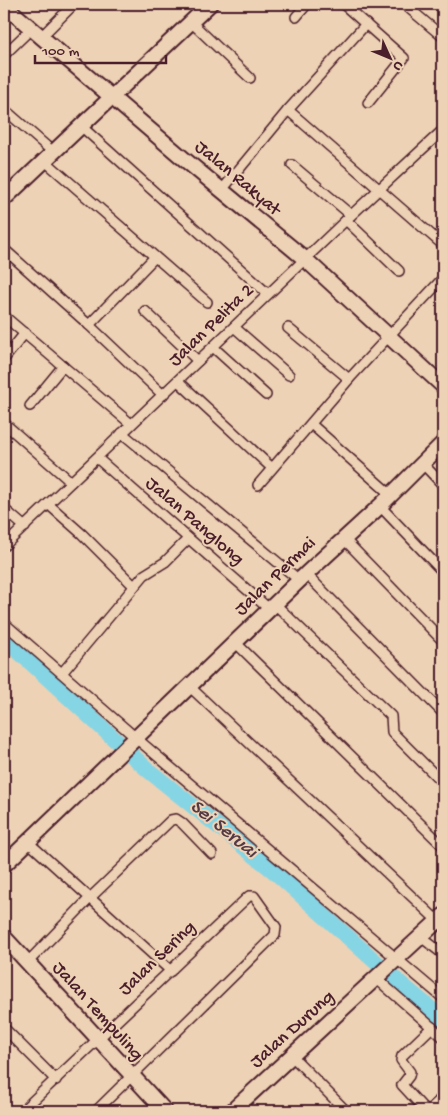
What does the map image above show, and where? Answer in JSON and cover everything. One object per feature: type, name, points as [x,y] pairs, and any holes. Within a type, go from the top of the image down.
[{"type":"street","points":[[4,55],[74,4]]},
{"type":"street","points":[[296,17],[307,4]]},
{"type":"street","points":[[343,4],[403,56],[404,59],[368,103]]},
{"type":"street","points":[[404,4],[443,37]]},
{"type":"street","name":"Jalan Rakyat","points":[[4,5],[305,260],[443,386]]},
{"type":"street","points":[[4,199],[191,22],[205,5]]},
{"type":"street","points":[[191,22],[250,78]]},
{"type":"street","points":[[222,190],[288,110],[366,24]]},
{"type":"street","points":[[4,109],[49,156],[155,258],[206,302]]},
{"type":"street","points":[[288,110],[443,245]]},
{"type":"street","points":[[81,126],[268,294]]},
{"type":"street","name":"Jalan Pelita 2","points":[[4,546],[443,130]]},
{"type":"street","points":[[292,165],[349,218],[399,271]]},
{"type":"street","points":[[4,249],[90,325],[163,395]]},
{"type":"street","points":[[90,325],[155,258]]},
{"type":"street","points":[[258,485],[349,379],[443,278]]},
{"type":"street","points":[[145,311],[198,361]]},
{"type":"street","points":[[4,316],[131,424]]},
{"type":"street","points":[[234,327],[289,375]]},
{"type":"street","points":[[288,328],[349,379]]},
{"type":"street","points":[[4,359],[25,333]]},
{"type":"street","points":[[213,347],[266,395]]},
{"type":"street","points":[[30,406],[63,366]]},
{"type":"street","points":[[178,381],[272,468]]},
{"type":"street","points":[[4,423],[71,482]]},
{"type":"street","points":[[310,424],[391,495]]},
{"type":"street","points":[[122,433],[302,577],[443,713]]},
{"type":"street","name":"Jalan Permai","points":[[4,865],[302,577],[380,506],[443,443]]},
{"type":"street","name":"Jalan Panglong","points":[[97,458],[188,539],[272,607],[391,716],[392,732],[443,783]]},
{"type":"street","points":[[423,464],[443,485]]},
{"type":"street","points":[[48,504],[82,534],[134,586]]},
{"type":"street","points":[[380,506],[443,572]]},
{"type":"street","points":[[4,509],[25,527]]},
{"type":"street","points":[[62,673],[134,586],[150,570],[166,562],[188,539]]},
{"type":"street","points":[[344,539],[443,641]]},
{"type":"street","points":[[4,623],[135,738],[395,960],[443,998]]},
{"type":"street","points":[[235,642],[443,846]]},
{"type":"street","points":[[190,686],[442,921]]},
{"type":"street","points":[[27,963],[90,898],[173,819],[182,823],[212,854]]},
{"type":"street","points":[[28,842],[172,971]]},
{"type":"street","name":"Jalan Sering","points":[[22,1111],[172,971],[213,929],[252,895],[276,928],[275,935],[131,1077]]},
{"type":"street","name":"Jalan Durung","points":[[232,1111],[378,978],[421,936],[442,921]]},
{"type":"street","points":[[421,936],[443,954]]},
{"type":"street","name":"Jalan Tempuling","points":[[4,937],[164,1111]]},
{"type":"street","points":[[378,978],[443,1037]]},
{"type":"street","points":[[432,1027],[401,1060],[410,1072],[402,1085],[427,1111],[443,1097]]},
{"type":"street","points":[[4,1028],[56,1080]]},
{"type":"street","points":[[292,1056],[346,1111]]},
{"type":"street","points":[[96,1111],[131,1077]]},
{"type":"waterway","name":"Sei Seruai","points":[[4,638],[148,770],[275,872],[395,979],[443,1019]]}]
